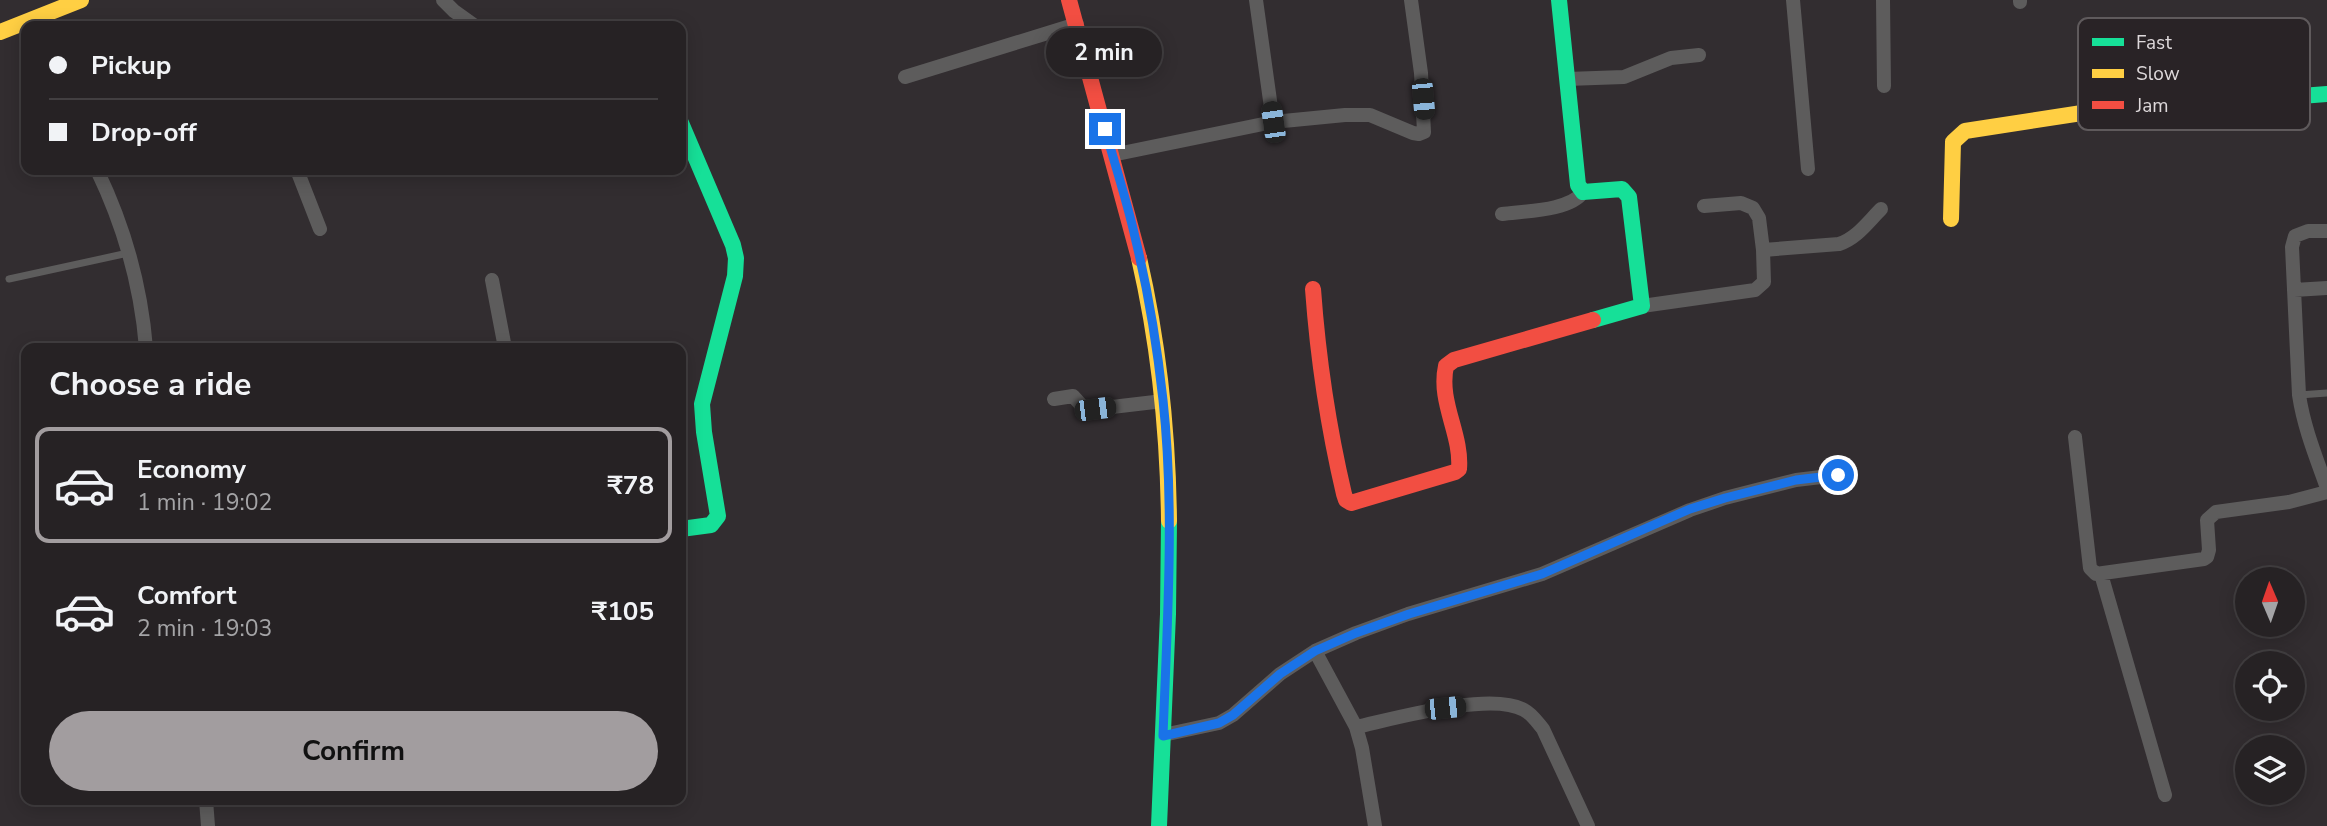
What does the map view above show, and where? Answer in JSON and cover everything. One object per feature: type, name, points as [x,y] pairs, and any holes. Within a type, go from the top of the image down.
[{"type":"main road","points":[[33,21],[80,0]]},
{"type":"main road","points":[[1069,0],[1138,248],[1163,401],[1168,476],[1168,578],[1159,826]]},
{"type":"main road","points":[[1313,289],[1320,373],[1328,427],[1344,494],[1346,500],[1351,503],[1459,469],[1460,457],[1443,380],[1447,366],[1454,360],[1642,306],[1629,197],[1622,190],[1583,192],[1578,185],[1559,0]]},
{"type":"main road","points":[[0,32],[21,26]]},
{"type":"main road","points":[[1951,219],[1953,142],[1965,131],[2078,114]]},
{"type":"main road","points":[[686,135],[733,245],[736,258],[735,276],[702,404],[702,423],[712,466],[718,516],[711,525],[686,528]]},
{"type":"street","points":[[443,0],[468,21]]},
{"type":"street","points":[[1256,0],[1273,122]]},
{"type":"street","points":[[1112,155],[1273,122],[1359,114],[1370,115],[1413,133],[1424,132],[1421,73],[1411,0]]},
{"type":"street","points":[[1793,0],[1808,169]]},
{"type":"street","points":[[1883,0],[1884,86]]},
{"type":"street","points":[[905,77],[1077,24]]},
{"type":"street","points":[[1567,79],[1624,77],[1671,58],[1699,55]]},
{"type":"street","points":[[100,175],[111,198],[129,253],[143,315],[146,343]]},
{"type":"street","points":[[298,175],[320,229]]},
{"type":"street","points":[[1502,214],[1563,205],[1578,198],[1583,192]]},
{"type":"street","points":[[1642,306],[1755,290],[1764,282],[1759,218],[1753,208],[1741,203],[1704,206]]},
{"type":"street","points":[[1763,250],[1839,244],[1855,236],[1881,209]]},
{"type":"street","points":[[2075,437],[2090,568],[2096,574],[2204,559],[2209,550],[2207,520],[2216,512],[2289,502],[2327,490],[2311,444],[2300,396],[2292,240],[2301,233],[2327,231]]},
{"type":"street","points":[[492,280],[504,343]]},
{"type":"street","points":[[2294,290],[2327,288]]},
{"type":"street","points":[[1054,399],[1073,396],[1082,406],[1095,409],[1163,401]]},
{"type":"street","points":[[1163,736],[1205,727],[1226,719],[1280,674],[1315,651],[1409,614],[1542,574],[1690,509],[1796,480],[1838,475]]},
{"type":"street","points":[[2101,574],[2165,795]]},
{"type":"street","points":[[1315,651],[1356,727],[1375,826]]},
{"type":"street","points":[[1356,727],[1445,708],[1482,704],[1510,705],[1523,709],[1534,717],[1543,729],[1588,826]]},
{"type":"street","points":[[206,805],[208,826]]},
{"type":"lane","points":[[9,279],[129,253]]},
{"type":"lane","points":[[2300,396],[2327,393]]},
{"type":"traffic: fast","points":[[1559,0],[1578,185],[1583,192],[1622,189],[1629,197],[1642,306],[1593,320]]},
{"type":"traffic: fast","points":[[2310,95],[2327,94]]},
{"type":"traffic: fast","points":[[686,135],[733,245],[736,258],[735,276],[702,404],[718,516],[711,525],[686,528]]},
{"type":"traffic: fast","points":[[1159,826],[1169,521]]},
{"type":"traffic: slow","points":[[28,21],[81,0]]},
{"type":"traffic: slow","points":[[0,32],[21,24]]},
{"type":"traffic: slow","points":[[1951,219],[1953,142],[1965,131],[2078,114]]},
{"type":"traffic: slow","points":[[1139,258],[1161,389],[1169,521]]},
{"type":"traffic: jam","points":[[1069,0],[1139,258]]},
{"type":"traffic: jam","points":[[1313,289],[1328,417],[1344,494],[1346,500],[1351,503],[1459,469],[1457,443],[1445,392],[1446,366],[1454,360],[1593,320]]},
{"type":"route","points":[[1105,129],[1135,235],[1150,309],[1163,401],[1168,476],[1168,578],[1163,736],[1219,723],[1233,715],[1280,674],[1315,651],[1356,633],[1542,574],[1690,509],[1758,488],[1838,475]]}]
